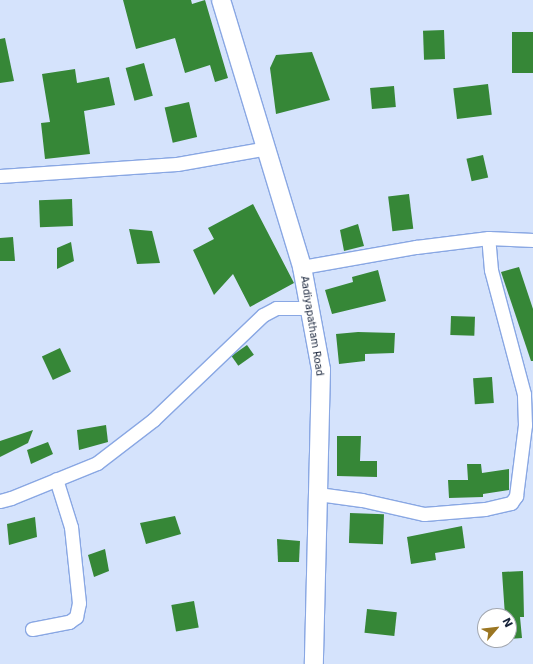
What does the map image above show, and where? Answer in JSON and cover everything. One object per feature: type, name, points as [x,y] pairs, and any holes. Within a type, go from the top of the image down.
[{"type":"street","name":"Aadiyapatham Road","points":[[220,0],[268,148],[302,267],[321,370],[314,664]]},
{"type":"street","points":[[0,176],[177,164],[268,148]]},
{"type":"street","points":[[318,494],[362,500],[424,514],[485,509],[511,503],[516,496],[521,473],[525,425],[524,394],[491,270],[488,238]]},
{"type":"street","points":[[302,267],[416,247],[488,238],[533,240]]},
{"type":"street","points":[[0,501],[97,463],[153,420],[263,315],[276,308],[309,308]]},
{"type":"street","points":[[32,629],[69,622],[76,617],[78,603],[71,527],[56,479]]},
{"type":"building","points":[[123,0],[191,0],[192,4],[205,0],[228,78],[215,82],[210,65],[185,73],[175,38],[136,49]]},
{"type":"building","points":[[444,30],[445,59],[424,60],[423,31]]},
{"type":"building","points":[[512,32],[533,32],[533,73],[512,73]]},
{"type":"building","points":[[5,38],[14,81],[0,83],[0,39]]},
{"type":"building","points":[[312,52],[330,100],[276,114],[270,68],[276,55]]},
{"type":"building","points":[[144,63],[153,96],[134,101],[126,68]]},
{"type":"building","points":[[75,69],[77,83],[109,77],[115,105],[84,111],[90,154],[45,159],[41,123],[50,122],[42,74]]},
{"type":"building","points":[[488,84],[492,115],[457,119],[453,88]]},
{"type":"building","points":[[394,86],[396,107],[372,109],[370,88]]},
{"type":"building","points":[[189,102],[197,137],[173,143],[165,108]]},
{"type":"building","points":[[483,155],[488,177],[472,181],[466,159]]},
{"type":"building","points":[[409,194],[413,229],[392,231],[388,197]]},
{"type":"building","points":[[72,199],[73,226],[40,227],[39,200]]},
{"type":"building","points":[[253,204],[294,283],[250,307],[233,274],[214,295],[193,250],[214,239],[208,228]]},
{"type":"building","points":[[358,224],[364,246],[344,251],[340,230]]},
{"type":"building","points":[[129,229],[152,231],[160,263],[137,264]]},
{"type":"building","points":[[13,237],[15,261],[0,261],[0,238]]},
{"type":"building","points":[[71,242],[74,261],[57,269],[57,248]]},
{"type":"building","points":[[519,267],[533,309],[533,361],[531,361],[501,272]]},
{"type":"building","points":[[378,270],[386,301],[332,314],[325,290],[353,282],[352,277]]},
{"type":"building","points":[[451,316],[475,317],[474,336],[450,335]]},
{"type":"building","points":[[358,332],[395,333],[394,353],[365,354],[365,361],[339,364],[336,334]]},
{"type":"building","points":[[247,345],[254,355],[238,366],[231,356]]},
{"type":"building","points":[[60,348],[71,372],[53,380],[42,356]]},
{"type":"building","points":[[492,377],[494,403],[475,404],[473,378]]},
{"type":"building","points":[[106,425],[108,442],[79,450],[77,430]]},
{"type":"building","points":[[33,430],[28,443],[0,457],[0,441]]},
{"type":"building","points":[[337,436],[361,436],[360,461],[377,461],[377,477],[337,476]]},
{"type":"building","points":[[48,442],[53,454],[31,464],[27,450]]},
{"type":"building","points":[[467,464],[481,464],[482,473],[509,469],[509,490],[483,494],[483,497],[449,498],[448,480],[468,480]]},
{"type":"building","points":[[350,513],[384,514],[383,544],[349,543]]},
{"type":"building","points":[[175,516],[181,534],[146,544],[140,523]]},
{"type":"building","points":[[35,517],[37,537],[9,545],[7,524]]},
{"type":"building","points":[[462,526],[465,548],[435,553],[436,560],[411,564],[407,537]]},
{"type":"building","points":[[277,539],[300,541],[299,562],[278,562]]},
{"type":"building","points":[[105,549],[109,571],[94,577],[88,555]]},
{"type":"building","points":[[523,571],[524,617],[520,617],[522,638],[517,638],[517,608],[504,608],[502,572]]},
{"type":"building","points":[[194,601],[199,628],[176,632],[171,605]]},
{"type":"building","points":[[367,609],[397,612],[394,636],[364,633]]}]
